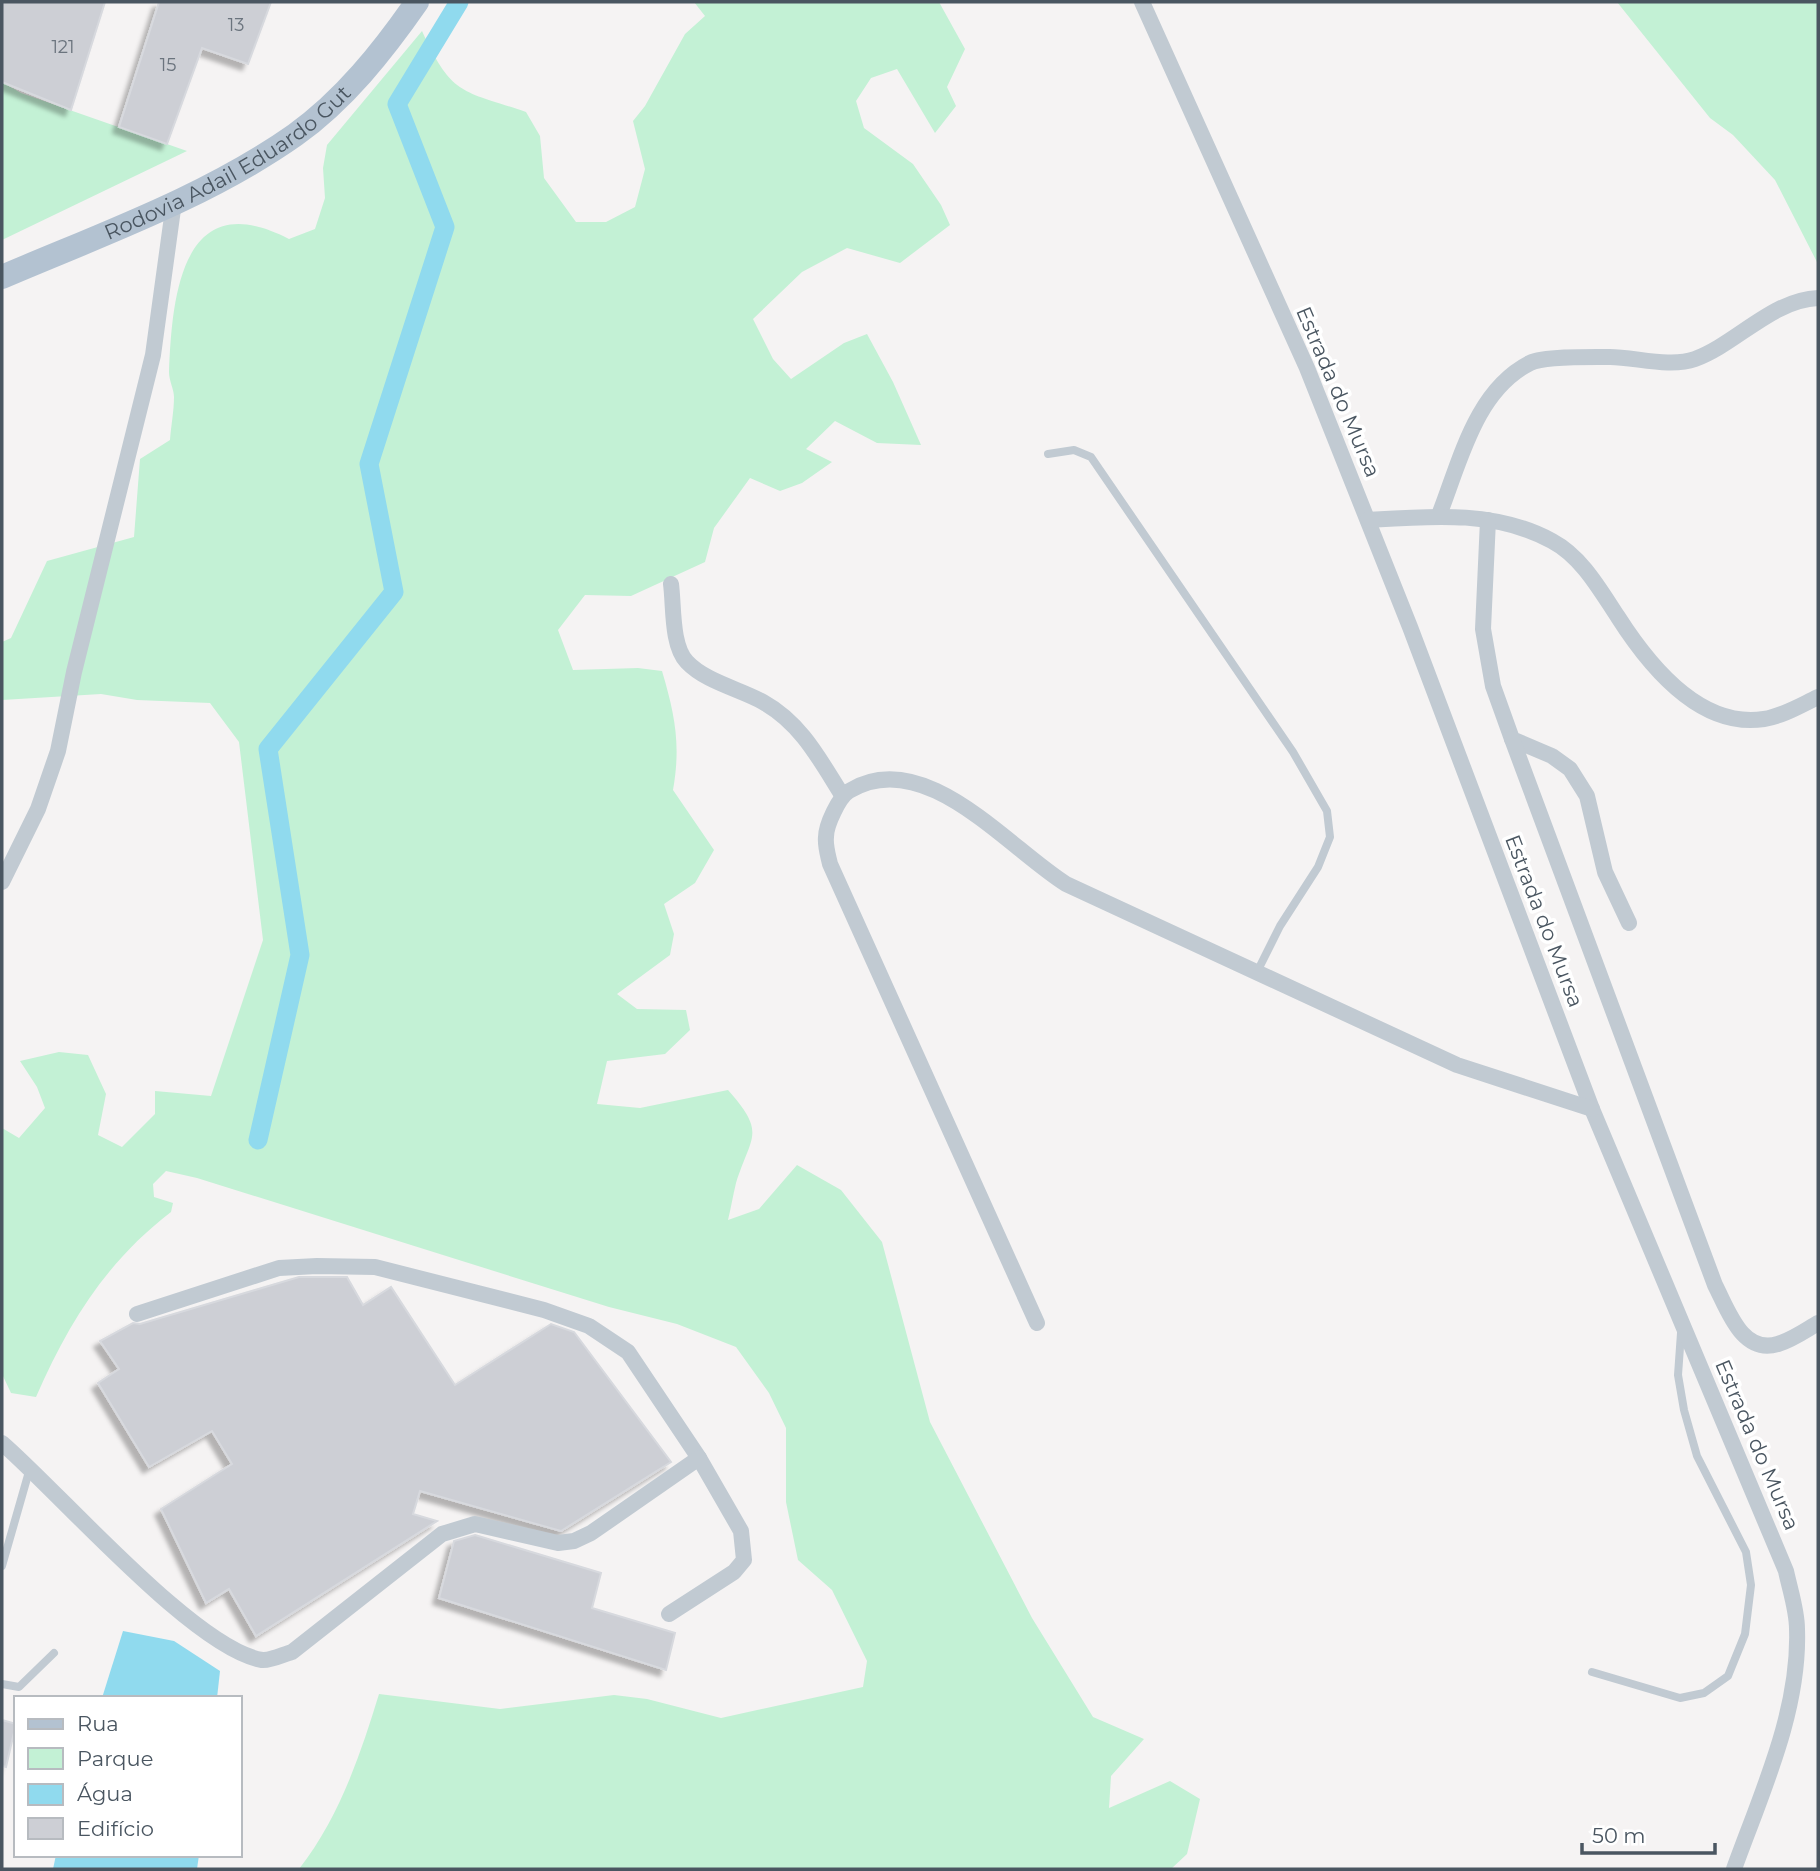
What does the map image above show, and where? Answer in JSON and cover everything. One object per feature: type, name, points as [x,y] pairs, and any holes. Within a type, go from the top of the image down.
[{"type":"main road","name":"Rodovia Adail Eduardo Gut","points":[[2,277],[174,202],[248,166],[297,134],[382,53],[417,2]]},
{"type":"street","name":"Estrada do Mursa","points":[[1142,2],[1307,368],[1368,520],[1592,1109],[1782,1560],[1797,1629],[1788,1703],[1772,1763],[1734,1869]]},
{"type":"street","points":[[2,882],[38,809],[58,751],[74,672],[153,355],[174,202]]},
{"type":"street","points":[[1439,515],[1473,428],[1488,401],[1508,379],[1532,362],[1610,357],[1693,360],[1786,307],[1818,298]]},
{"type":"street","points":[[1368,520],[1439,515],[1488,520],[1553,542],[1577,561],[1656,671],[1714,711],[1737,718],[1762,719],[1786,712],[1818,697]]},
{"type":"street","points":[[1488,520],[1483,629],[1493,686],[1715,1285],[1737,1331],[1756,1344],[1777,1345],[1818,1323]]},
{"type":"street","points":[[671,584],[677,638],[686,661],[704,674],[765,703],[802,733],[842,795]]},
{"type":"street","points":[[1512,739],[1552,756],[1570,769],[1576,778],[1587,796],[1605,872],[1629,923]]},
{"type":"street","points":[[1037,1323],[830,864],[825,835],[842,795],[863,782],[902,779],[952,797],[1039,867],[1066,884],[1457,1065],[1592,1109]]},
{"type":"street","points":[[137,1314],[279,1268],[376,1267],[518,1303],[589,1326],[628,1352],[699,1458],[741,1531],[744,1560],[734,1572],[669,1614]]},
{"type":"street","points":[[2,1443],[166,1600],[229,1649],[264,1661],[292,1651],[442,1534],[475,1524],[558,1543],[573,1541],[591,1533],[699,1458]]},
{"type":"lane","points":[[1048,454],[1074,450],[1091,457],[1293,751],[1327,810],[1330,837],[1318,867],[1280,926],[1257,972]]},
{"type":"lane","points":[[1592,1672],[1680,1698],[1704,1693],[1728,1676],[1745,1634],[1751,1585],[1746,1552],[1697,1456],[1684,1410],[1678,1375],[1682,1323]]},
{"type":"lane","points":[[2,1566],[30,1468]]},
{"type":"lane","points":[[2,1684],[19,1688],[54,1653]]},
{"type":"green space","points":[[694,2],[939,2],[965,49],[947,87],[956,106],[935,133],[897,69],[871,78],[856,101],[864,128],[913,164],[941,205],[950,225],[900,263],[847,248],[802,272],[753,319],[773,359],[791,379],[844,343],[867,334],[893,382],[921,445],[877,443],[835,421],[806,449],[832,462],[802,483],[780,491],[750,478],[714,528],[705,562],[631,596],[585,595],[558,630],[573,670],[638,668],[662,671],[675,730],[673,790],[714,850],[695,883],[664,904],[674,934],[670,955],[617,994],[637,1009],[686,1010],[690,1030],[665,1054],[607,1061],[597,1104],[640,1108],[728,1090],[748,1116],[752,1135],[736,1183],[728,1220],[759,1209],[797,1165],[841,1190],[882,1242],[930,1422],[1032,1618],[1093,1717],[1144,1739],[1111,1776],[1109,1808],[1170,1781],[1200,1799],[1187,1854],[1171,1869],[299,1869],[337,1808],[356,1763],[379,1694],[500,1709],[614,1695],[647,1699],[721,1718],[863,1687],[867,1661],[832,1590],[798,1560],[786,1502],[786,1428],[769,1393],[736,1347],[677,1324],[609,1307],[197,1178],[166,1171],[153,1184],[154,1197],[173,1203],[171,1212],[127,1251],[108,1273],[62,1343],[36,1397],[11,1393],[2,1374],[2,1128],[19,1138],[45,1108],[37,1087],[20,1061],[59,1052],[88,1055],[106,1094],[98,1135],[122,1147],[155,1114],[155,1091],[211,1096],[263,940],[239,742],[210,703],[137,700],[101,694],[2,700],[2,642],[11,638],[47,561],[134,537],[140,459],[170,440],[174,397],[169,372],[174,310],[180,281],[190,255],[205,236],[226,225],[254,226],[289,239],[315,229],[325,198],[323,168],[327,145],[422,31],[442,68],[461,88],[526,112],[540,136],[544,178],[576,222],[606,222],[635,207],[645,169],[633,121],[645,106],[685,34],[705,16]]},
{"type":"green space","points":[[1617,2],[1818,2],[1818,264],[1775,180],[1733,135],[1710,118]]},
{"type":"green space","points":[[2,82],[21,93],[187,151],[2,240]]},
{"type":"water","points":[[123,1631],[174,1641],[220,1671],[217,1696],[103,1696]]},
{"type":"water","points":[[56,1857],[199,1857],[197,1869],[53,1869]]},
{"type":"building","points":[[2,2],[105,2],[71,110],[2,82]]},
{"type":"building","points":[[159,2],[271,2],[248,64],[202,48],[167,144],[119,127]]},
{"type":"building","points":[[299,1277],[347,1277],[363,1305],[391,1287],[455,1385],[551,1324],[574,1332],[671,1462],[561,1531],[420,1491],[413,1514],[437,1521],[256,1636],[229,1589],[206,1603],[161,1509],[232,1464],[212,1431],[149,1467],[98,1383],[119,1369],[100,1341],[133,1323],[140,1324]]},
{"type":"building","points":[[475,1535],[601,1573],[592,1608],[675,1633],[666,1670],[439,1598],[454,1541]]},
{"type":"building","points":[[2,1720],[14,1723],[14,1733],[6,1767],[2,1766]]},
{"type":"waterway","points":[[258,1140],[300,955],[268,749],[394,592],[369,464],[445,227],[397,104],[459,2]]}]
